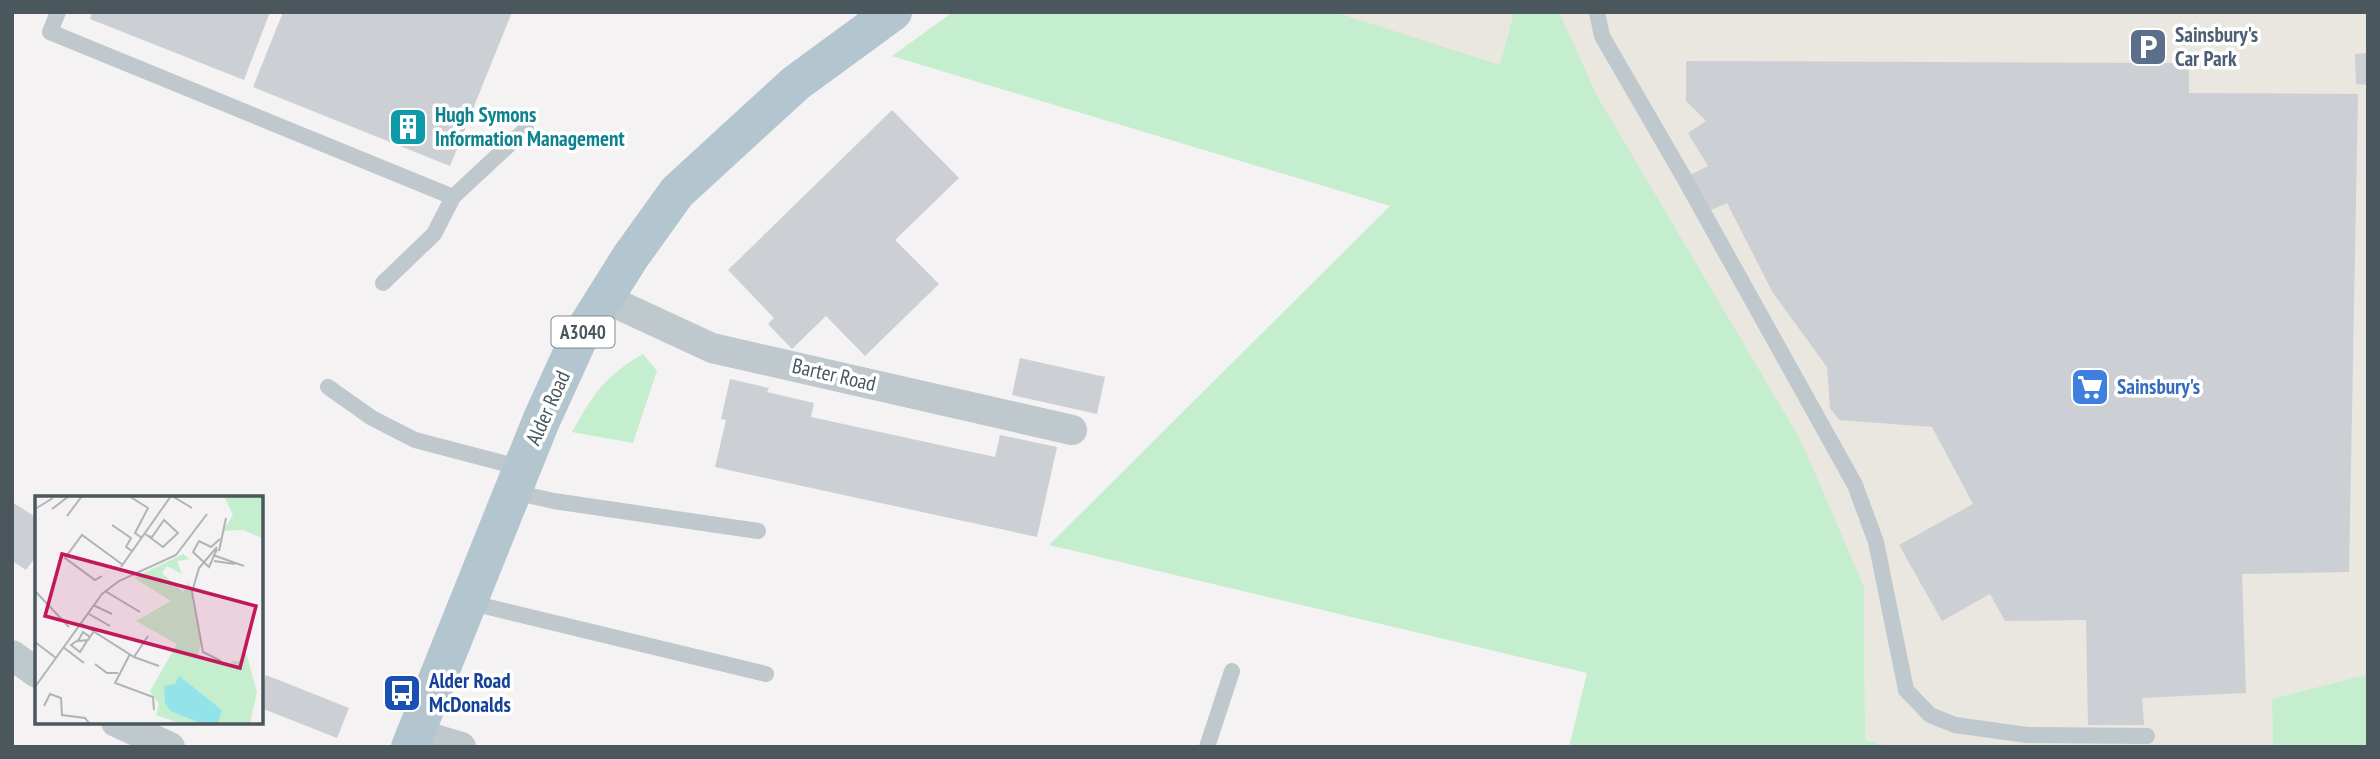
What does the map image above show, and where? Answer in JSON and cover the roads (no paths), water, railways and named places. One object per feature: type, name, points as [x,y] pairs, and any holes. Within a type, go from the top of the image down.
[{"type":"main road","name":"Alder Road","points":[[412,740],[517,480],[577,342],[631,256],[677,192],[796,83],[893,12]]},
{"type":"street","name":"Barter Road","points":[[604,298],[712,348],[1072,430]]},
{"type":"street","points":[[12,655],[35,672]]},
{"type":"street","points":[[120,724],[170,747]]},
{"type":"street","points":[[412,740],[461,747]]},
{"type":"lane","points":[[58,12],[50,32],[453,197]]},
{"type":"lane","points":[[1597,12],[1602,36],[1855,485],[1876,542],[1906,690],[1930,715],[1955,725],[2027,735],[2147,736]]},
{"type":"lane","points":[[383,283],[434,234],[453,197],[526,129]]},
{"type":"lane","points":[[328,387],[372,418],[415,440],[517,480],[554,501],[758,531]]},
{"type":"lane","points":[[468,602],[766,674]]},
{"type":"lane","points":[[1207,747],[1232,671]]},
{"type":"place","name":"Sainsbury's Car Park","points":[[2148,47]]},
{"type":"place","name":"Hugh Symons Information Management","points":[[408,127]]},
{"type":"place","name":"Sainsbury's","points":[[2090,387]]},
{"type":"place","name":"Alder Road McDonalds","points":[[402,693]]}]
